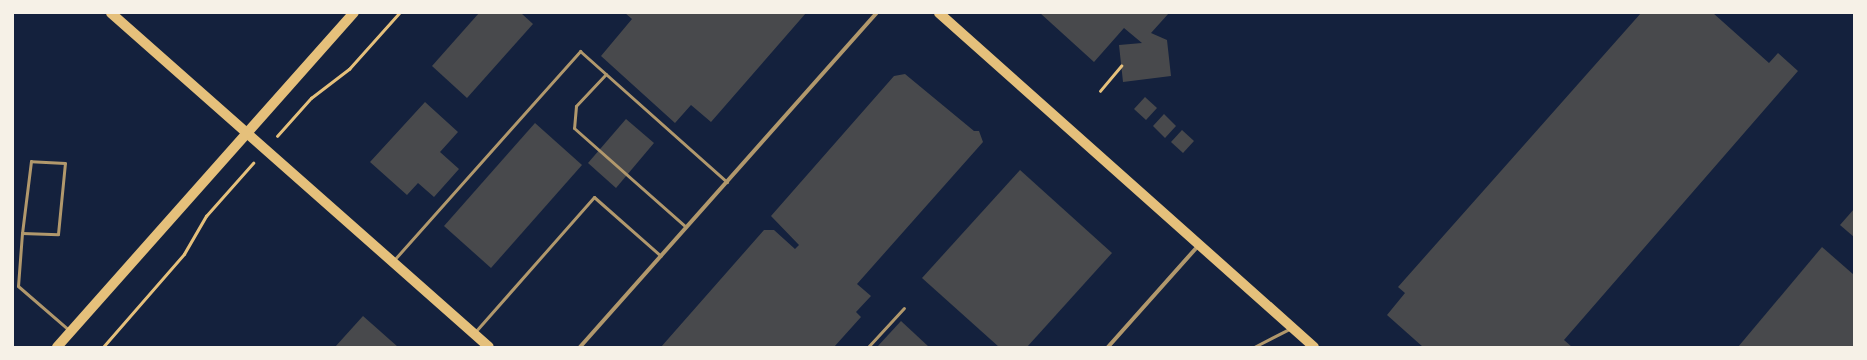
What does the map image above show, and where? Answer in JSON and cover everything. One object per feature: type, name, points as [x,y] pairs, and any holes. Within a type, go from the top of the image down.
[{"type":"main road","points":[[111,13],[489,347]]},
{"type":"main road","points":[[56,347],[354,13]]},
{"type":"main road","points":[[939,13],[1314,347]]},
{"type":"street","points":[[580,347],[877,13]]},
{"type":"street","points":[[1108,347],[1199,245]]},
{"type":"lane","points":[[393,261],[580,51],[727,182]]},
{"type":"lane","points":[[606,74],[576,106],[574,128],[686,227]]},
{"type":"lane","points":[[22,233],[58,234],[65,163],[30,161],[22,233],[18,286],[71,331]]},
{"type":"lane","points":[[474,334],[594,198],[660,256]]},
{"type":"lane","points":[[868,347],[904,308]]},
{"type":"lane","points":[[1254,347],[1292,328]]},
{"type":"path","points":[[103,347],[184,254],[206,216],[311,98],[349,69],[399,13]]},
{"type":"path","points":[[1100,91],[1121,66]]},
{"type":"building","points":[[479,13],[521,13],[533,24],[467,98],[432,66]]},
{"type":"building","points":[[625,13],[806,13],[711,122],[691,105],[675,123],[601,56],[632,19]]},
{"type":"building","points":[[1040,13],[1169,13],[1151,33],[1167,40],[1171,76],[1123,82],[1119,45],[1142,43],[1124,28],[1094,62]]},
{"type":"building","points":[[1641,13],[1713,13],[1769,63],[1778,53],[1798,71],[1564,340],[1572,347],[1423,347],[1387,315],[1405,293],[1398,287]]},
{"type":"building","points":[[905,74],[974,131],[979,131],[983,142],[857,284],[871,296],[856,312],[861,317],[834,347],[661,347],[764,230],[774,230],[795,249],[799,245],[771,216],[894,76]]},
{"type":"building","points":[[1145,97],[1157,108],[1146,120],[1134,109]]},
{"type":"building","points":[[425,102],[458,132],[440,152],[459,169],[434,197],[418,183],[407,195],[370,162]]},
{"type":"building","points":[[1164,114],[1176,126],[1165,138],[1153,126]]},
{"type":"building","points":[[626,119],[654,143],[616,188],[588,163]]},
{"type":"building","points":[[535,123],[582,165],[491,268],[444,226]]},
{"type":"building","points":[[1182,130],[1194,141],[1183,153],[1171,142]]},
{"type":"building","points":[[1020,170],[1112,253],[1027,347],[999,347],[922,278]]},
{"type":"building","points":[[1854,209],[1854,237],[1840,225]]},
{"type":"building","points":[[1822,247],[1854,275],[1854,347],[1738,347]]},
{"type":"building","points":[[363,316],[398,347],[335,347]]},
{"type":"building","points":[[901,321],[929,347],[877,347]]}]
